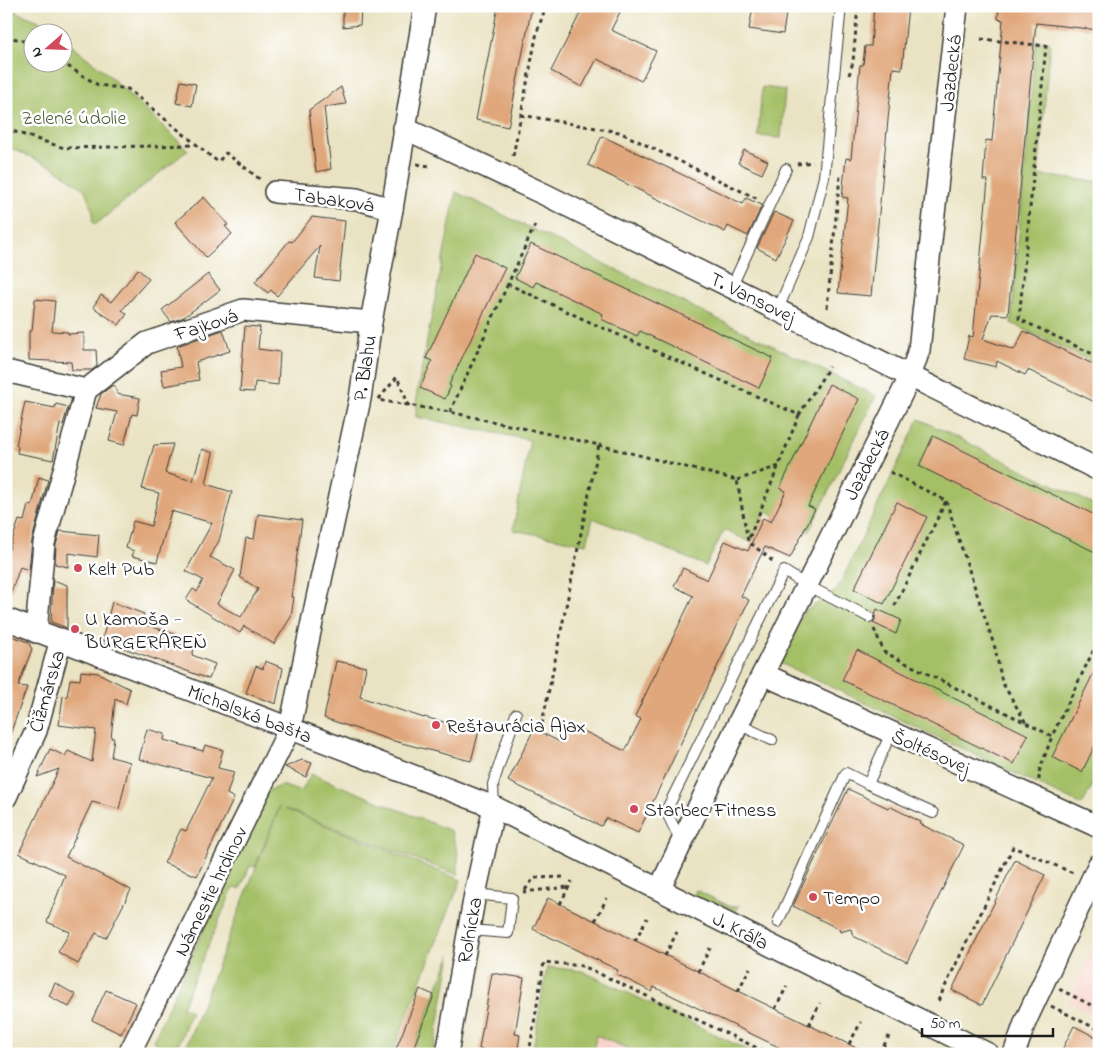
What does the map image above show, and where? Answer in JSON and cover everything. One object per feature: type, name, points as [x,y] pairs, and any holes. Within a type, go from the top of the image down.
[{"type":"street","name":"P. Blahu","points":[[290,728],[360,399],[371,322],[392,209],[425,6]]},
{"type":"street","name":"Jazdecká","points":[[660,888],[738,724],[910,376],[919,350],[958,6]]},
{"type":"street","name":"T. Vansovej","points":[[404,128],[732,286],[1099,470]]},
{"type":"street","name":"Tabaková","points":[[275,192],[357,199],[392,209]]},
{"type":"street","name":"Fajková","points":[[86,390],[147,343],[243,310],[371,322]]},
{"type":"street","points":[[6,371],[86,390],[44,543],[36,632]]},
{"type":"street","name":"Michalská bašta","points":[[6,619],[494,807]]},
{"type":"street","name":"Čižmárska","points":[[6,797],[36,731],[61,639]]},
{"type":"street","name":"Šoltésovej","points":[[763,674],[1099,827]]},
{"type":"street","name":"Námestie hrdinov","points":[[129,1054],[290,728]]},
{"type":"street","name":"J. Kráľa","points":[[494,807],[660,888],[988,1054]]},
{"type":"street","name":"Roľnícka","points":[[447,1054],[475,894],[494,807]]},
{"type":"street","points":[[1014,1054],[1026,1020],[1099,864]]},
{"type":"lane","points":[[778,309],[809,237],[824,177],[840,6]]},
{"type":"lane","points":[[732,286],[786,169]]},
{"type":"lane","points":[[681,842],[666,811],[784,571],[806,585],[869,617]]},
{"type":"lane","points":[[494,807],[493,784],[516,714]]},
{"type":"lane","points":[[738,724],[772,740]]},
{"type":"lane","points":[[868,784],[891,733]]},
{"type":"lane","points":[[778,922],[846,773],[933,813]]},
{"type":"lane","points":[[469,930],[508,933],[512,898],[475,894]]},
{"type":"path","points":[[513,156],[537,32],[546,6]]},
{"type":"path","points":[[848,84],[853,62],[858,6]]},
{"type":"path","points":[[6,36],[22,41]]},
{"type":"path","points":[[981,39],[1046,46],[1019,319],[1099,357]]},
{"type":"path","points":[[72,69],[98,85],[128,89],[218,162],[226,153],[275,192]]},
{"type":"path","points":[[521,115],[619,132],[769,205]]},
{"type":"path","points":[[6,129],[64,148],[195,145]]},
{"type":"path","points":[[786,169],[790,165],[826,160]]},
{"type":"path","points":[[413,163],[429,166]]},
{"type":"path","points":[[827,308],[840,171]]},
{"type":"path","points":[[450,412],[535,225]]},
{"type":"path","points":[[508,284],[799,415]]},
{"type":"path","points":[[748,540],[780,466],[799,415],[829,367]]},
{"type":"path","points":[[409,406],[396,377],[378,400],[409,406],[450,412],[599,445],[737,480],[780,466]]},
{"type":"path","points":[[542,724],[599,445]]},
{"type":"path","points":[[890,472],[946,501],[995,648],[1002,682],[1027,723]]},
{"type":"path","points":[[737,480],[748,540],[784,571]]},
{"type":"path","points":[[894,607],[946,501]]},
{"type":"path","points":[[869,617],[884,652],[1052,736]]},
{"type":"path","points":[[1040,800],[1039,772],[1052,736],[1099,639]]},
{"type":"path","points":[[938,1001],[1014,847],[1073,873]]},
{"type":"path","points":[[512,898],[524,891],[534,878],[564,877]]},
{"type":"path","points":[[560,904],[572,881]]},
{"type":"path","points":[[524,891],[568,887]]},
{"type":"path","points":[[595,921],[607,898]]},
{"type":"path","points":[[635,941],[647,918]]},
{"type":"path","points":[[665,956],[677,932]]},
{"type":"path","points":[[698,972],[710,948]]},
{"type":"path","points":[[529,1054],[544,962],[584,966],[770,1054]]},
{"type":"path","points":[[738,992],[750,968]]},
{"type":"path","points":[[775,1009],[787,986]]},
{"type":"path","points":[[1057,987],[1099,1009]]},
{"type":"path","points":[[809,1025],[820,1003]]},
{"type":"path","points":[[1048,1005],[1099,1030]]},
{"type":"path","points":[[849,1044],[861,1022]]},
{"type":"path","points":[[880,1053],[889,1036]]},
{"type":"path","points":[[753,1046],[756,1054]]},
{"type":"shaded area","points":[[1099,936],[1099,1018],[1068,1002]]},
{"type":"shaded area","points":[[596,1035],[640,1054],[593,1054]]},
{"type":"green space","name":"Zelené údolie","points":[[6,8],[40,22],[22,22],[22,72],[72,72],[72,46],[103,70],[188,150],[95,225],[92,220],[93,212],[85,190],[53,167],[6,146]]},
{"type":"green space","points":[[1036,41],[1050,43],[1038,175],[1099,182],[1099,365],[1011,323]]},
{"type":"green space","points":[[762,87],[785,90],[781,138],[758,136]]},
{"type":"green space","points":[[456,192],[876,396],[808,532],[765,511],[751,542],[724,530],[706,566],[593,518],[587,544],[513,530],[530,440],[416,417],[417,392]]},
{"type":"green space","points":[[919,419],[1099,507],[1099,773],[1082,805],[780,663],[803,613],[837,590]]},
{"type":"green space","points":[[311,774],[451,831],[458,854],[458,875],[285,809],[461,880],[392,1054],[183,1054],[280,806],[255,867],[250,866],[240,889],[233,888],[182,1007],[191,1011],[175,1054],[163,1054],[166,1047],[153,1041],[266,792],[282,785],[301,792]]},
{"type":"green space","points":[[696,890],[731,907],[739,906],[733,918],[692,898]]},
{"type":"green space","points":[[451,954],[433,1054],[411,1054]]},
{"type":"green space","points":[[547,967],[582,971],[756,1054],[640,1054],[596,1035],[593,1054],[532,1054]]},
{"type":"building","points":[[343,6],[361,6],[360,25],[343,27]]},
{"type":"building","points":[[498,6],[532,6],[508,127],[476,120]]},
{"type":"building","points":[[584,6],[623,6],[611,30],[656,51],[641,81],[597,59],[582,87],[551,71]]},
{"type":"building","points":[[759,6],[787,6],[783,34],[749,29],[753,7],[759,8]]},
{"type":"building","points":[[874,6],[908,6],[902,69],[893,68],[871,296],[838,293],[848,198],[842,197],[846,158],[851,159],[860,65],[863,65],[865,46],[871,46]]},
{"type":"building","points":[[999,6],[1099,6],[1099,30],[1036,23],[1008,315],[992,314],[983,339],[1014,350],[1024,331],[1099,367],[1099,404],[1028,370],[1025,375],[997,361],[996,367],[964,359],[969,336],[973,337],[988,180],[983,180],[986,140],[992,141],[1003,20],[998,19]]},
{"type":"building","points":[[181,81],[196,84],[192,106],[176,103]]},
{"type":"building","points":[[341,87],[346,104],[324,107],[331,169],[316,172],[309,110]]},
{"type":"building","points":[[602,136],[743,204],[746,198],[762,205],[748,236],[728,226],[725,232],[588,165]]},
{"type":"building","points":[[744,150],[768,161],[762,174],[738,163]]},
{"type":"building","points":[[204,197],[228,225],[225,226],[232,234],[206,257],[175,222]]},
{"type":"building","points":[[774,212],[794,221],[776,258],[757,248]]},
{"type":"building","points":[[312,217],[345,221],[339,281],[315,278],[320,246],[277,296],[271,290],[268,293],[255,282]]},
{"type":"building","points":[[531,244],[773,358],[759,388],[640,331],[637,336],[601,319],[603,314],[536,282],[533,287],[515,278]]},
{"type":"building","points":[[475,253],[505,268],[449,385],[451,386],[445,399],[420,388],[432,361],[426,358]]},
{"type":"building","points":[[138,269],[149,279],[122,310],[127,314],[119,325],[93,307],[101,295],[111,302]]},
{"type":"building","points":[[208,274],[220,290],[184,317],[171,322],[162,310]]},
{"type":"building","points":[[35,299],[55,301],[52,331],[68,332],[68,334],[84,333],[84,350],[96,350],[97,366],[92,370],[72,370],[71,362],[29,360],[29,331],[32,331]]},
{"type":"building","points":[[245,326],[260,327],[258,349],[280,352],[278,385],[255,382],[254,392],[240,391]]},
{"type":"building","points":[[223,330],[230,351],[196,362],[199,380],[164,386],[161,370],[181,367],[177,346]]},
{"type":"building","points":[[829,384],[859,399],[808,506],[815,509],[790,558],[765,547],[741,596],[749,600],[638,833],[606,818],[601,826],[508,781],[534,729],[562,743],[571,725],[625,751],[641,719],[635,716],[693,596],[674,586],[683,568],[707,580],[725,541],[748,551],[763,518],[771,522],[786,491],[780,488]]},
{"type":"building","points":[[113,385],[117,394],[140,398],[137,415],[132,414],[124,445],[109,441],[117,412],[96,408],[101,394]]},
{"type":"building","points":[[25,402],[55,408],[56,404],[68,407],[63,425],[60,424],[53,460],[17,453],[18,446],[16,445]]},
{"type":"building","points":[[933,436],[1099,517],[1099,554],[919,466]]},
{"type":"building","points":[[173,444],[165,473],[193,481],[202,449],[213,453],[206,484],[232,492],[219,541],[210,557],[235,570],[217,604],[241,617],[258,589],[240,577],[246,538],[254,539],[258,514],[302,520],[291,597],[294,597],[291,617],[274,644],[244,626],[240,633],[186,600],[193,589],[197,592],[203,580],[186,571],[212,523],[171,511],[157,562],[132,556],[134,551],[126,548],[133,521],[151,526],[159,493],[142,489],[154,445]]},
{"type":"building","points":[[39,477],[48,480],[32,540],[29,570],[20,567],[8,601],[6,600],[6,558],[19,520],[24,521],[28,505],[32,506]]},
{"type":"building","points":[[897,502],[927,517],[884,604],[854,589]]},
{"type":"building","points":[[60,531],[99,535],[97,557],[68,553],[68,567],[55,564],[56,545]]},
{"type":"building","points":[[53,580],[67,585],[67,628],[51,622]]},
{"type":"building","points":[[112,602],[144,614],[140,623],[181,636],[177,643],[194,649],[192,655],[215,664],[209,679],[102,640]]},
{"type":"building","points":[[877,609],[901,620],[896,634],[873,623]]},
{"type":"building","points":[[6,634],[28,642],[32,649],[18,686],[27,687],[8,740],[6,739]]},
{"type":"building","points":[[857,650],[1028,735],[1014,764],[842,680]]},
{"type":"building","points":[[265,661],[283,668],[276,704],[246,693],[256,666],[263,669]]},
{"type":"building","points":[[336,661],[366,667],[360,697],[424,718],[479,731],[471,761],[390,740],[324,718]]},
{"type":"building","points":[[1099,662],[1099,737],[1082,772],[1052,757]]},
{"type":"building","points":[[81,671],[98,673],[130,689],[126,704],[115,699],[111,738],[114,738],[111,757],[130,762],[119,809],[92,802],[66,857],[131,890],[106,938],[96,933],[78,964],[58,952],[70,932],[47,922],[65,875],[19,853],[59,769],[37,777],[50,749],[65,756],[68,751],[92,762],[96,730],[59,725],[63,696],[67,697],[70,679],[80,680]]},
{"type":"building","points":[[147,729],[165,734],[164,740],[203,751],[205,745],[223,750],[218,768],[234,772],[227,794],[234,798],[197,876],[164,863],[181,829],[186,831],[212,778],[139,759]]},
{"type":"building","points":[[302,760],[312,763],[306,777],[285,767]]},
{"type":"building","points":[[848,789],[888,808],[889,806],[921,822],[920,824],[964,845],[907,962],[853,936],[851,929],[840,932],[839,929],[793,906]]},
{"type":"building","points":[[1015,860],[1045,875],[982,1005],[952,990]]},
{"type":"building","points":[[548,898],[869,1054],[793,1054],[654,987],[652,992],[616,974],[618,970],[533,929]]},
{"type":"building","points":[[492,973],[524,978],[515,1034],[520,1035],[517,1054],[483,1054],[484,1050],[479,1049]]},
{"type":"building","points":[[55,983],[76,995],[69,1007],[49,996]]},
{"type":"building","points":[[420,989],[434,995],[411,1054],[394,1054]]},
{"type":"building","points":[[106,990],[136,1003],[121,1034],[92,1020]]},
{"type":"building","points":[[1074,1026],[1099,1039],[1099,1054],[1069,1054],[1062,1050]]},
{"type":"place","name":"Kelt Pub","points":[[78,568]]},
{"type":"place","name":"U kamoša - BURGERÁREŇ","points":[[75,629]]},
{"type":"place","name":"Reštaurácia Ajax","points":[[436,725]]},
{"type":"place","name":"Starbec Fitness","points":[[634,809]]},
{"type":"place","name":"Tempo","points":[[813,897]]}]
